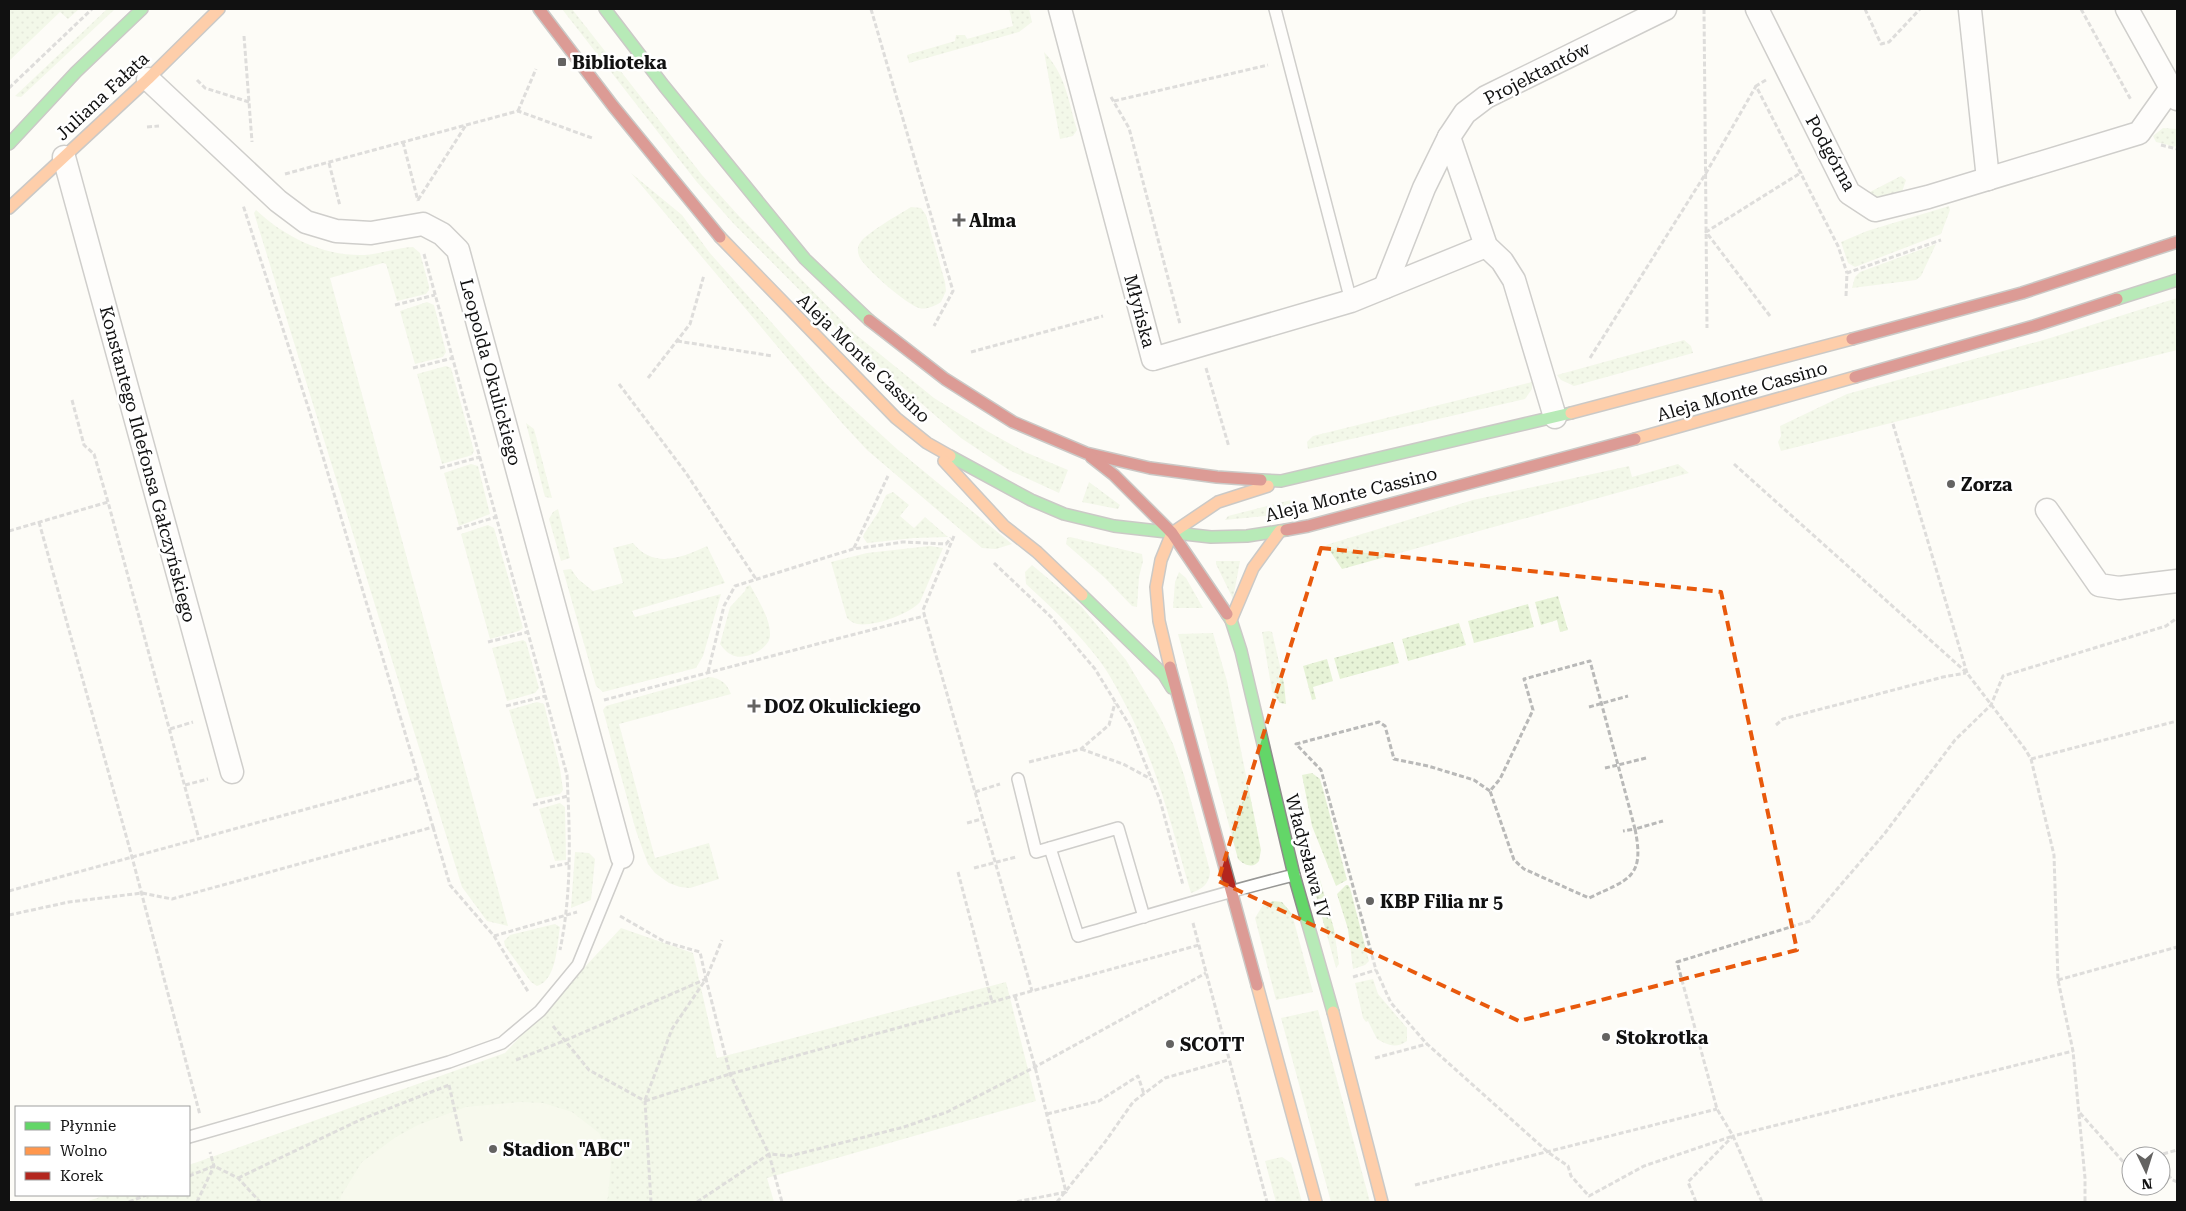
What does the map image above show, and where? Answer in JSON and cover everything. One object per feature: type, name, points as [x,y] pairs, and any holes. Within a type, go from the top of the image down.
[{"type":"street","name":"Juliana Fałata","points":[[9,144],[76,72],[142,9]]},
{"type":"street","name":"Juliana Fałata","points":[[9,208],[148,79],[219,9]]},
{"type":"street","name":"Aleja Monte Cassino","points":[[539,9],[613,106],[727,245],[896,418],[927,443],[1031,500],[1064,514],[1114,526],[1211,537],[1247,536],[1308,526],[1634,440],[2034,326],[2177,280]]},
{"type":"street","name":"Aleja Monte Cassino","points":[[605,9],[664,86],[805,259],[864,316],[945,379],[1013,422],[1086,453],[1150,468],[1217,477],[1281,481],[1555,417],[2022,293],[2177,242]]},
{"type":"street","name":"Młyńska","points":[[1060,9],[1153,359],[1351,301],[1486,246]]},
{"type":"street","name":"Projektantów","points":[[1385,287],[1424,188],[1450,137],[1465,113],[1486,97],[1665,9]]},
{"type":"street","name":"Podgórna","points":[[1757,9],[1849,193],[1875,210],[1988,179],[2139,133]]},
{"type":"street","points":[[2127,9],[2174,93],[2139,133]]},
{"type":"street","points":[[1970,10],[1988,179]]},
{"type":"street","points":[[148,79],[278,201],[306,222],[336,231],[371,233],[423,224]]},
{"type":"street","points":[[1450,137],[1486,246],[1502,261],[1514,280],[1555,417]]},
{"type":"street","name":"Konstantego Ildefonsa Gałczyńskiego","points":[[64,157],[232,772]]},
{"type":"street","name":"Leopolda Okulickiego","points":[[423,224],[442,234],[458,250],[622,857]]},
{"type":"street","points":[[927,443],[1004,526],[1037,552],[1164,675],[1177,695]]},
{"type":"street","name":"Władysława IV","points":[[1086,453],[1114,475],[1172,533],[1231,620],[1241,651],[1294,875],[1329,997],[1382,1202]]},
{"type":"street","points":[[1281,481],[1218,502],[1172,533],[1161,560],[1156,587],[1159,621],[1177,695],[1316,1202]]},
{"type":"street","points":[[2047,510],[2099,585],[2119,588],[2177,581]]},
{"type":"street","points":[[1231,620],[1253,568],[1280,531]]},
{"type":"lane","points":[[1275,9],[1351,301]]},
{"type":"lane","points":[[1018,779],[1036,852],[1118,828],[1144,917]]},
{"type":"lane","points":[[1050,848],[1078,936],[1231,891],[1294,875]]},
{"type":"lane","points":[[190,1137],[449,1062],[502,1043],[540,1011],[578,965],[622,857]]},
{"type":"path","points":[[9,88],[92,9]]},
{"type":"path","points":[[871,9],[953,291],[934,326]]},
{"type":"path","points":[[1704,9],[1707,328]]},
{"type":"path","points":[[1865,9],[1881,44],[1889,42],[1920,9]]},
{"type":"path","points":[[2081,9],[2138,111],[2130,121],[2147,142],[2177,150]]},
{"type":"path","points":[[244,36],[253,150]]},
{"type":"path","points":[[1114,101],[1288,61]]},
{"type":"path","points":[[1590,358],[1706,173],[1756,86],[1786,67]]},
{"type":"path","points":[[518,111],[536,69]]},
{"type":"path","points":[[197,80],[204,88],[249,102]]},
{"type":"path","points":[[1756,86],[1802,172],[1838,246],[1847,273],[1846,296]]},
{"type":"path","points":[[1110,95],[1129,128],[1182,332],[1198,345],[1229,447]]},
{"type":"path","points":[[284,175],[518,111],[592,138]]},
{"type":"path","points":[[409,202],[418,200],[467,125]]},
{"type":"path","points":[[147,127],[165,126]]},
{"type":"path","points":[[403,142],[423,224],[418,245],[423,250],[567,775],[569,863],[567,915],[558,959]]},
{"type":"path","points":[[329,162],[340,207]]},
{"type":"path","points":[[1706,232],[1802,172]]},
{"type":"path","points":[[242,202],[313,423],[450,885],[494,936],[540,1011],[589,1070],[645,1100],[730,1074],[1198,945]]},
{"type":"path","points":[[333,206],[348,208]]},
{"type":"path","points":[[1706,232],[1770,316]]},
{"type":"path","points":[[1847,273],[1941,240]]},
{"type":"path","points":[[648,378],[690,324],[704,275]]},
{"type":"path","points":[[395,305],[435,295]]},
{"type":"path","points":[[971,352],[1103,316]]},
{"type":"path","points":[[677,341],[773,356]]},
{"type":"path","points":[[413,368],[453,358]]},
{"type":"path","points":[[619,384],[686,473],[756,579]]},
{"type":"path","points":[[72,400],[84,445],[94,454],[108,502],[199,838]]},
{"type":"path","points":[[1893,424],[1967,673]]},
{"type":"path","points":[[440,468],[480,457]]},
{"type":"path","points":[[1734,464],[1967,673],[2025,749],[2030,759],[2054,855],[2058,980],[2073,1051],[2085,1202]]},
{"type":"path","points":[[854,548],[888,476]]},
{"type":"path","points":[[9,531],[108,502]]},
{"type":"path","points":[[457,529],[496,518]]},
{"type":"path","points":[[39,522],[142,893],[214,1166],[197,1202]]},
{"type":"path","points":[[708,672],[724,606],[735,586],[854,548],[903,542],[946,544],[954,536],[923,610],[924,616],[1032,991]]},
{"type":"path","points":[[994,563],[1051,617],[1095,668],[1130,726],[1160,800],[1267,1202]]},
{"type":"path","points":[[606,700],[924,616]]},
{"type":"path","points":[[1762,1202],[1733,1136],[1717,1109],[1677,962],[1810,921],[1885,833],[1955,740],[1991,705],[2003,676],[2166,626],[2177,618]]},
{"type":"path","points":[[488,642],[528,632]]},
{"type":"path","points":[[1490,791],[1500,779],[1533,710],[1524,679],[1590,661],[1639,847],[1638,864],[1633,874],[1616,885],[1589,898],[1524,869],[1514,860],[1490,791],[1474,780],[1428,766],[1394,759],[1385,726],[1379,722],[1296,744],[1321,770],[1376,970],[1391,1003],[1426,1044],[1549,1153],[1568,1166],[1571,1176],[1589,1196],[1644,1166],[1733,1136],[2073,1051]]},
{"type":"path","points":[[1776,724],[1783,719],[1943,677],[1967,673]]},
{"type":"path","points":[[506,706],[546,696]]},
{"type":"path","points":[[1589,707],[1628,696]]},
{"type":"path","points":[[974,792],[1018,779],[1030,761],[1080,749],[1109,725],[1116,702]]},
{"type":"path","points":[[2030,759],[2177,721]]},
{"type":"path","points":[[1080,749],[1123,764],[1152,779]]},
{"type":"path","points":[[1605,768],[1646,758]]},
{"type":"path","points":[[9,891],[419,778]]},
{"type":"path","points":[[533,805],[568,796]]},
{"type":"path","points":[[967,823],[982,819]]},
{"type":"path","points":[[1623,831],[1663,821]]},
{"type":"path","points":[[9,915],[68,902],[142,893],[172,899],[433,827]]},
{"type":"path","points":[[974,868],[1036,852]]},
{"type":"path","points":[[550,867],[569,863]]},
{"type":"path","points":[[958,872],[992,1002]]},
{"type":"path","points":[[2058,980],[2177,947]]},
{"type":"path","points":[[1347,979],[1376,970]]},
{"type":"path","points":[[697,1202],[769,1154],[790,1156],[904,1127],[948,1112],[1035,1067],[1206,973]]},
{"type":"path","points":[[651,1202],[645,1100],[672,1029],[706,979],[730,1074],[769,1154],[782,1202]]},
{"type":"path","points":[[1015,996],[1066,1192]]},
{"type":"path","points":[[1375,1058],[1426,1044]]},
{"type":"path","points":[[1056,1202],[1105,1142],[1133,1102],[1165,1078],[1228,1060]]},
{"type":"path","points":[[1047,1114],[1099,1101],[1138,1076],[1144,1094]]},
{"type":"path","points":[[450,1085],[462,1144]]},
{"type":"path","points":[[1415,1185],[1549,1153],[1717,1109]]},
{"type":"path","points":[[2079,1112],[2121,1159]]},
{"type":"path","points":[[1696,1202],[1688,1182],[1733,1136]]},
{"type":"path","points":[[190,1176],[214,1166],[238,1178],[260,1202]]},
{"type":"path","points":[[1016,1202],[1066,1192]]},
{"type":"path","points":[[128,1202],[143,1196]]},
{"type":"highlighted area","points":[[1321,548],[1721,592],[1797,950],[1519,1021],[1218,881]]},
{"type":"green space","points":[[9,9],[79,9],[68,19],[60,12],[9,61]]},
{"type":"green space","points":[[107,9],[115,9],[21,97],[15,96]]},
{"type":"green space","points":[[562,9],[572,9],[702,175],[738,215],[854,333],[934,398],[1025,452],[1068,470],[1059,493],[1009,470],[961,438],[849,340],[733,223],[696,181]]},
{"type":"green space","points":[[1009,9],[1029,9],[1032,22],[1019,32],[909,63],[907,55],[955,41],[956,35],[965,35],[967,39],[1013,26]]},
{"type":"green space","points":[[1044,52],[1062,79],[1077,130],[1073,136],[1060,139]]},
{"type":"green space","points":[[2163,128],[2177,129],[2177,147],[2156,142],[2153,136]]},
{"type":"green space","points":[[631,173],[682,215],[709,252],[825,383],[898,450],[1012,544],[996,549],[982,548],[867,450],[842,423]]},
{"type":"green space","points":[[1901,176],[1906,180],[1902,192],[1884,202],[1866,194]]},
{"type":"green space","points":[[1949,206],[1950,210],[1941,234],[1855,267],[1848,263],[1841,242],[1867,231]]},
{"type":"green space","points":[[911,207],[921,208],[926,215],[945,282],[946,291],[941,302],[925,308],[919,308],[906,301],[880,280],[866,266],[858,252],[858,247],[863,239]]},
{"type":"green space","points":[[256,210],[279,229],[292,236],[319,248],[334,252],[364,255],[413,247],[420,253],[429,286],[426,294],[397,301],[386,264],[383,263],[330,278],[508,926],[487,921],[462,887],[254,213]]},
{"type":"green space","points":[[1936,244],[1921,276],[1916,280],[1852,288],[1855,277],[1860,272]]},
{"type":"green space","points":[[2177,298],[2177,350],[1781,451],[1778,442],[1781,436],[1780,426],[1847,394],[2047,339]]},
{"type":"green space","points":[[427,302],[434,305],[446,352],[443,357],[415,364],[400,311]]},
{"type":"green space","points":[[1684,340],[1691,346],[1693,353],[1574,386],[1561,380],[1557,375]]},
{"type":"green space","points":[[446,366],[451,368],[474,451],[472,455],[442,464],[417,374]]},
{"type":"green space","points":[[1532,382],[1532,389],[1525,399],[1308,449],[1307,442],[1313,436]]},
{"type":"green space","points":[[526,423],[534,429],[552,498],[545,497]]},
{"type":"green space","points":[[471,464],[478,466],[490,514],[459,526],[444,473]]},
{"type":"green space","points":[[1678,464],[1689,473],[1342,569],[1326,545],[1473,500],[1629,466],[1632,477]]},
{"type":"green space","points":[[1089,482],[1120,505],[1118,509],[1082,502]]},
{"type":"green space","points":[[893,492],[909,505],[900,516],[914,528],[925,517],[948,537],[914,538],[867,543],[863,537],[864,534],[879,511],[886,495]]},
{"type":"green space","points":[[1291,500],[1294,513],[1225,520],[1228,516]]},
{"type":"green space","points":[[558,509],[570,558],[561,561],[549,519],[553,512]]},
{"type":"green space","points":[[488,525],[494,528],[523,628],[519,631],[490,639],[461,534]]},
{"type":"green space","points":[[1070,537],[1142,554],[1143,561],[1139,577],[1137,607],[1132,606],[1104,577],[1066,544],[1067,538]]},
{"type":"green space","points":[[633,543],[641,551],[659,559],[678,557],[707,546],[725,583],[632,611],[635,617],[721,594],[703,656],[696,668],[603,692],[596,686],[563,570],[571,569],[578,579],[593,591],[623,583],[613,548]]},
{"type":"green space","points":[[930,546],[943,548],[920,602],[915,607],[891,619],[872,624],[857,624],[847,618],[831,562],[867,553]]},
{"type":"green space","points":[[1216,561],[1240,561],[1233,599],[1216,564]]},
{"type":"green space","points":[[1032,565],[1081,606],[1126,660],[1159,715],[1173,744],[1184,775],[1210,871],[1207,883],[1199,890],[1191,893],[1154,771],[1123,700],[1106,670],[1091,650],[1064,620],[1026,584],[1025,572]]},
{"type":"green space","points":[[1179,572],[1186,578],[1203,608],[1173,608],[1175,582]]},
{"type":"green space","points":[[750,585],[766,616],[770,636],[769,641],[760,650],[742,657],[728,653],[720,644],[730,607],[745,591],[746,587]]},
{"type":"green space","points":[[1558,596],[1568,630],[1560,632],[1557,620],[1541,625],[1535,602]]},
{"type":"green space","points":[[1528,604],[1534,627],[1474,643],[1468,621]]},
{"type":"green space","points":[[1459,623],[1466,645],[1408,661],[1402,639]]},
{"type":"green space","points":[[1262,632],[1272,632],[1284,683],[1286,704],[1280,703],[1272,691]]},
{"type":"green space","points":[[1213,633],[1227,681],[1261,850],[1259,861],[1254,865],[1243,863],[1238,859],[1178,634]]},
{"type":"green space","points":[[523,640],[526,642],[539,688],[535,693],[507,701],[492,648]]},
{"type":"green space","points":[[1393,642],[1399,663],[1340,679],[1334,658]]},
{"type":"green space","points":[[1327,659],[1333,681],[1313,687],[1316,699],[1312,700],[1303,666]]},
{"type":"green space","points":[[709,677],[723,682],[731,694],[619,724],[655,858],[709,843],[719,879],[690,888],[680,887],[669,883],[655,873],[648,864],[636,831],[603,710],[606,706]]},
{"type":"green space","points":[[537,702],[544,704],[560,769],[563,790],[560,794],[536,799],[509,710]]},
{"type":"green space","points":[[1312,773],[1320,779],[1347,880],[1336,886],[1312,826],[1302,775]]},
{"type":"green space","points":[[560,803],[565,807],[566,860],[555,861],[539,809]]},
{"type":"green space","points":[[575,852],[589,853],[595,859],[591,900],[571,908]]},
{"type":"green space","points":[[1304,852],[1310,852],[1334,929],[1339,964],[1336,968]]},
{"type":"green space","points":[[1346,885],[1350,888],[1369,961],[1365,965],[1353,969],[1348,929],[1337,894]]},
{"type":"green space","points":[[1273,901],[1282,902],[1292,914],[1313,992],[1276,1000],[1255,918],[1263,905]]},
{"type":"green space","points":[[555,924],[560,927],[555,961],[549,977],[537,986],[531,982],[505,946],[504,941],[510,935]]},
{"type":"green space","points":[[621,928],[693,953],[717,1058],[1006,982],[1036,1101],[767,1178],[774,1202],[85,1202],[103,1196],[190,1196],[190,1165],[505,1053]]},
{"type":"green space","points":[[1373,979],[1378,994],[1407,1028],[1407,1041],[1399,1045],[1384,1043],[1377,1039],[1368,1021],[1366,1022],[1363,1018],[1355,983]]},
{"type":"green space","points":[[1318,1010],[1370,1202],[1331,1202],[1281,1018]]},
{"type":"green space","name":"Stadion \"ABC\"","points":[[520,1102],[543,1103],[572,1112],[599,1133],[611,1161],[606,1202],[340,1202],[341,1196],[362,1162],[396,1137],[418,1125],[466,1107]]},
{"type":"green space","points":[[1282,1157],[1291,1163],[1302,1202],[1276,1202],[1265,1161]]},
{"type":"traffic: fast","points":[[9,144],[76,72],[142,9]]},
{"type":"traffic: fast","points":[[605,9],[664,86],[805,259],[869,320]]},
{"type":"traffic: fast","points":[[2117,299],[2177,280]]},
{"type":"traffic: fast","points":[[1261,480],[1281,481],[1571,413]]},
{"type":"traffic: fast","points":[[950,456],[1031,500],[1064,514],[1114,526],[1211,537],[1247,536],[1286,530]]},
{"type":"traffic: fast","points":[[1082,595],[1164,675],[1172,688]]},
{"type":"traffic: fast","points":[[1227,614],[1231,620],[1241,651],[1294,875],[1333,1012]]},
{"type":"traffic: slow","points":[[9,208],[148,79],[219,9]]},
{"type":"traffic: slow","points":[[720,237],[896,418],[927,443],[950,456]]},
{"type":"traffic: slow","points":[[1571,413],[1852,339]]},
{"type":"traffic: slow","points":[[1635,439],[1855,377]]},
{"type":"traffic: slow","points":[[944,461],[1004,526],[1037,552],[1082,595]]},
{"type":"traffic: slow","points":[[1170,667],[1159,621],[1156,587],[1161,560],[1172,533],[1218,502],[1268,486]]},
{"type":"traffic: slow","points":[[1231,620],[1253,568],[1280,531]]},
{"type":"traffic: slow","points":[[1257,985],[1316,1202]]},
{"type":"traffic: slow","points":[[1333,1012],[1382,1202]]},
{"type":"traffic: jam","points":[[539,9],[613,106],[720,237]]},
{"type":"traffic: jam","points":[[1852,339],[2022,293],[2177,242]]},
{"type":"traffic: jam","points":[[1855,377],[2034,326],[2117,299]]},
{"type":"traffic: jam","points":[[869,320],[945,379],[1013,422],[1086,453],[1150,468],[1217,477],[1261,480]]},
{"type":"traffic: jam","points":[[1286,530],[1308,526],[1635,439]]},
{"type":"traffic: jam","points":[[1091,457],[1114,475],[1172,533],[1227,614]]},
{"type":"traffic: jam","points":[[1170,667],[1257,985]]},
{"type":"place","name":"Biblioteka","points":[[562,62]]},
{"type":"place","name":"Alma","points":[[959,220]]},
{"type":"place","name":"Zorza","points":[[1951,484]]},
{"type":"place","name":"DOZ Okulickiego","points":[[754,706]]},
{"type":"place","name":"KBP Filia nr 5","points":[[1370,901]]},
{"type":"place","name":"Stokrotka","points":[[1606,1037]]},
{"type":"place","name":"SCOTT","points":[[1170,1044]]},
{"type":"place","name":"Stadion \"ABC\"","points":[[493,1149]]}]
